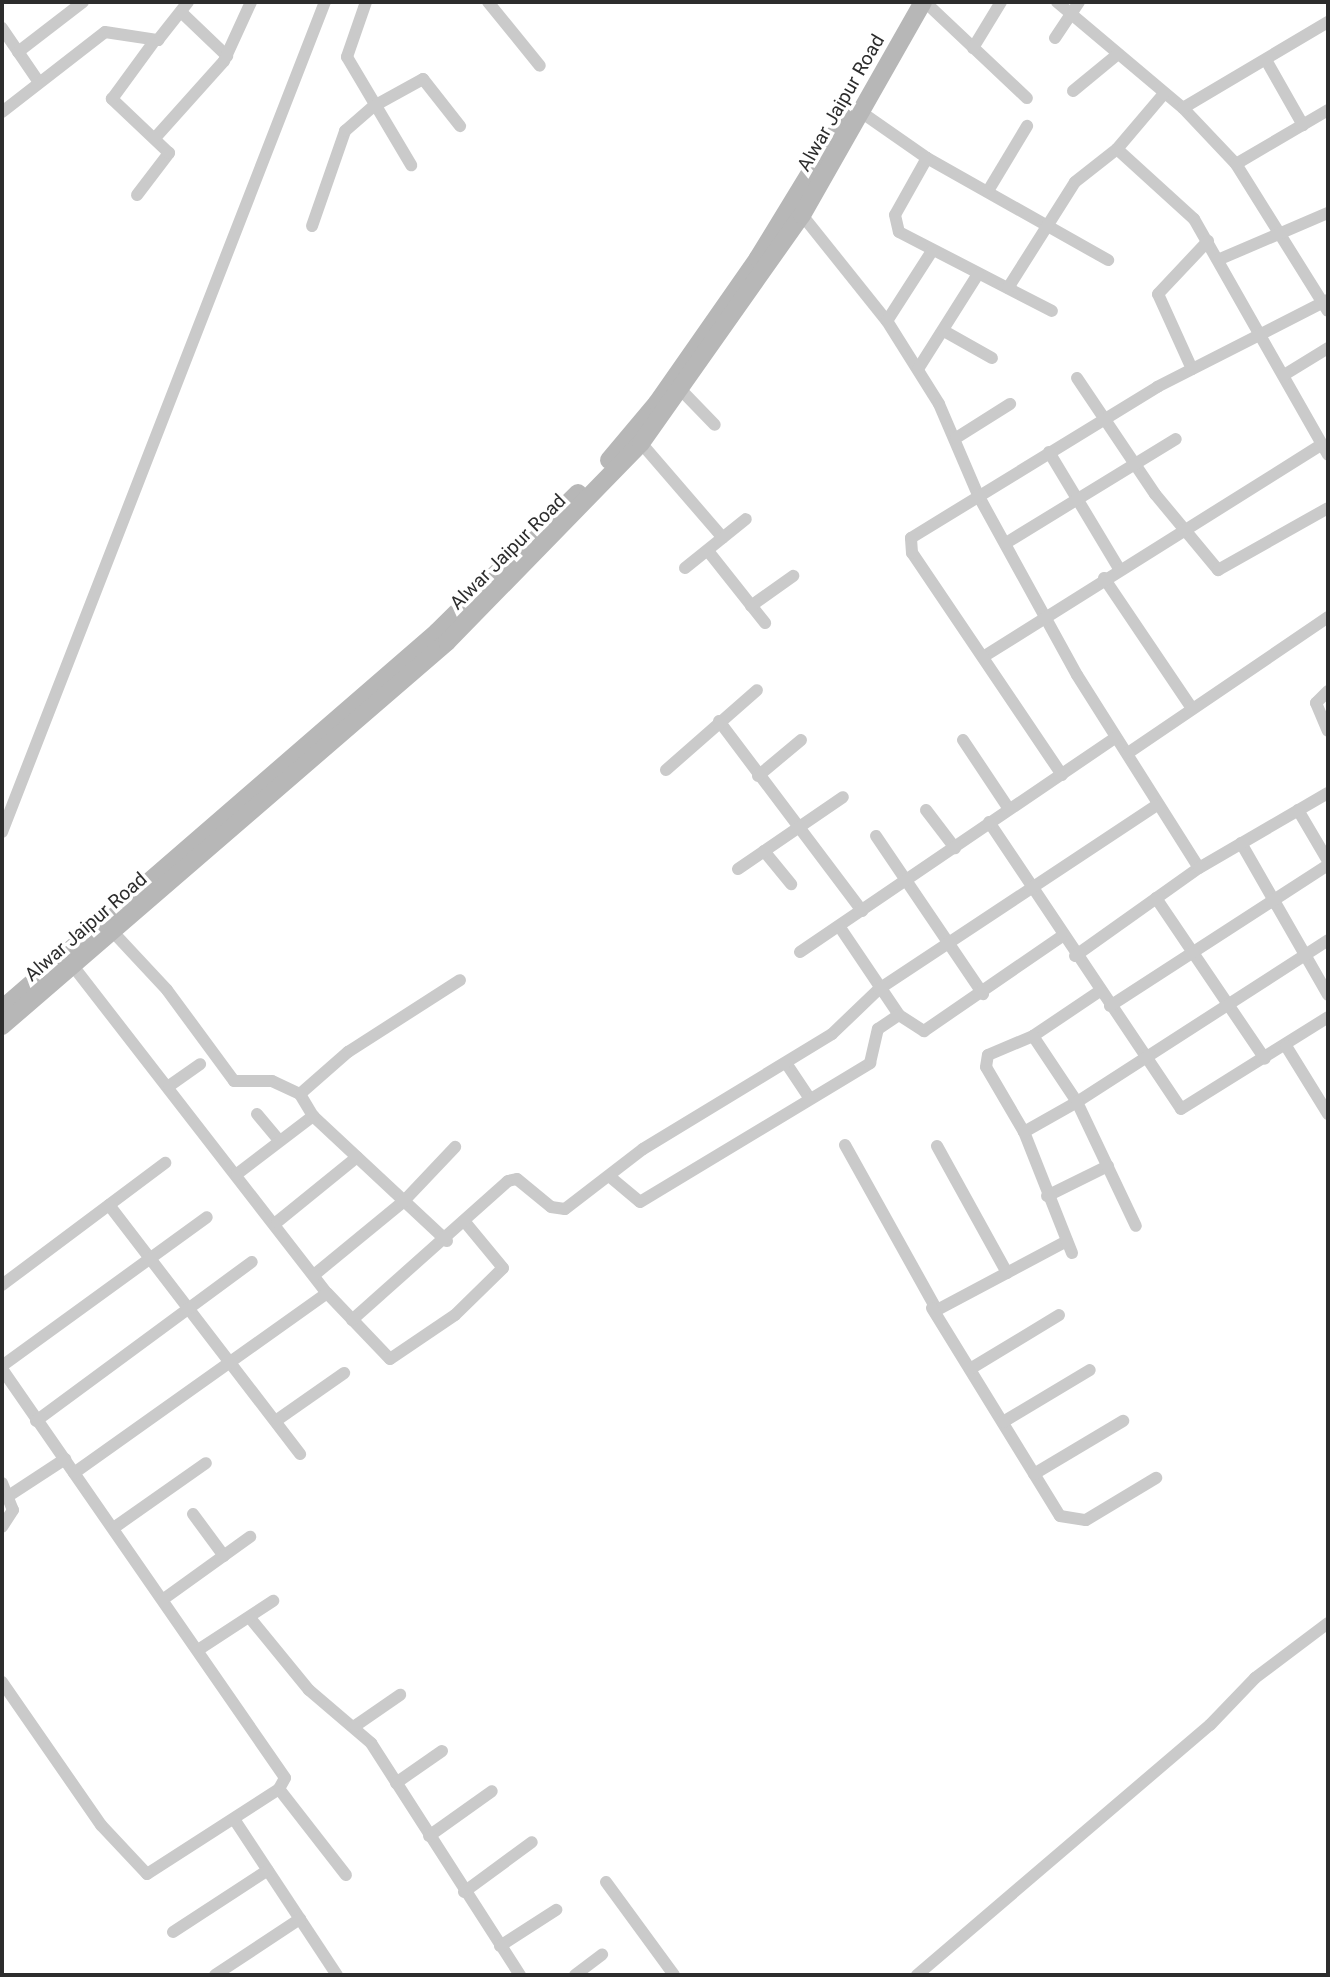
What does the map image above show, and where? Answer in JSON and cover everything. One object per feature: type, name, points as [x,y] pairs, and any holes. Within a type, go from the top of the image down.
[{"type":"main road","name":"Alwar Jaipur Road","points":[[2,1009],[93,939],[438,632],[632,435],[793,204],[909,2]]},
{"type":"main road","name":"Alwar Jaipur Road","points":[[2,1026],[73,966],[93,939],[113,932],[494,598],[641,443],[682,391],[802,215],[924,2]]},
{"type":"street","points":[[18,52],[83,2]]},
{"type":"street","points":[[155,138],[227,56],[251,2]]},
{"type":"street","points":[[2,831],[325,2]]},
{"type":"street","points":[[366,2],[347,57],[411,165]]},
{"type":"street","points":[[488,2],[540,66]]},
{"type":"street","points":[[924,2],[1027,98]]},
{"type":"street","points":[[973,48],[1001,2]]},
{"type":"street","points":[[1057,2],[1076,7],[1118,54],[1162,96],[1183,108],[1236,164],[1327,304],[1261,332],[1105,419],[978,495],[908,545],[1062,775]]},
{"type":"street","points":[[137,195],[169,153],[112,99],[152,43],[185,7],[227,56]]},
{"type":"street","points":[[1055,38],[1076,7]]},
{"type":"street","points":[[1183,108],[1328,22]]},
{"type":"street","points":[[2,28],[38,81]]},
{"type":"street","points":[[2,112],[38,81],[105,32],[152,43]]},
{"type":"street","points":[[1073,91],[1118,54]]},
{"type":"street","points":[[1266,60],[1303,125]]},
{"type":"street","points":[[312,226],[345,131],[374,106],[423,79],[460,127]]},
{"type":"street","points":[[1008,288],[1075,182],[1117,149],[1162,96]]},
{"type":"street","points":[[1236,164],[1328,110]]},
{"type":"street","points":[[860,111],[927,158],[1049,224],[1108,260]]},
{"type":"street","points":[[988,191],[1027,127]]},
{"type":"street","points":[[983,657],[1183,529],[1325,449],[1220,259],[1194,219],[1117,149]]},
{"type":"street","points":[[927,158],[894,224],[932,251],[1052,311]]},
{"type":"street","points":[[1220,259],[1328,213]]},
{"type":"street","points":[[802,215],[887,321],[918,369],[956,438],[978,495],[1048,613],[1115,738],[1128,753],[1156,806],[1199,868]]},
{"type":"street","points":[[1192,369],[1158,294],[1208,241]]},
{"type":"street","points":[[887,321],[932,251]]},
{"type":"street","points":[[918,369],[978,274]]},
{"type":"street","points":[[944,331],[992,358]]},
{"type":"street","points":[[1284,374],[1328,348]]},
{"type":"street","points":[[1077,378],[1134,464],[1218,570],[1327,511]]},
{"type":"street","points":[[682,391],[715,425]]},
{"type":"street","points":[[956,438],[1010,404]]},
{"type":"street","points":[[1006,543],[1176,439]]},
{"type":"street","points":[[641,443],[723,538]]},
{"type":"street","points":[[1049,452],[1120,570]]},
{"type":"street","points":[[685,568],[746,519]]},
{"type":"street","points":[[708,551],[765,622]]},
{"type":"street","points":[[751,606],[793,576]]},
{"type":"street","points":[[1104,578],[1191,707]]},
{"type":"street","points":[[1128,753],[1191,707],[1328,617]]},
{"type":"street","points":[[666,770],[719,720],[757,690]]},
{"type":"street","points":[[1328,691],[1317,703],[1328,731]]},
{"type":"street","points":[[719,720],[758,776],[862,911]]},
{"type":"street","points":[[800,952],[907,882],[989,822],[1115,738]]},
{"type":"street","points":[[758,776],[801,740]]},
{"type":"street","points":[[963,740],[1009,809]]},
{"type":"street","points":[[1074,956],[1199,868],[1328,793]]},
{"type":"street","points":[[738,869],[843,797]]},
{"type":"street","points":[[352,1320],[447,1241],[508,1181],[517,1179],[557,1210],[832,1034],[879,989],[1156,806]]},
{"type":"street","points":[[926,810],[955,848]]},
{"type":"street","points":[[1110,1006],[1192,949],[1274,901],[1328,863],[1298,810]]},
{"type":"street","points":[[989,822],[1061,937],[1181,1110],[1328,1017]]},
{"type":"street","points":[[876,836],[984,994]]},
{"type":"street","points":[[1241,843],[1328,995]]},
{"type":"street","points":[[764,851],[791,884]]},
{"type":"street","points":[[1156,898],[1192,949],[1225,1005],[1265,1059]]},
{"type":"street","points":[[839,926],[899,1015],[924,1031],[984,994],[1061,937]]},
{"type":"street","points":[[113,932],[167,990],[234,1081],[272,1081],[300,1094],[313,1116],[447,1241]]},
{"type":"street","points":[[1024,1132],[1077,1102],[1328,940]]},
{"type":"street","points":[[73,966],[277,1222],[327,1293],[382,1353],[398,1359],[456,1315],[503,1268],[466,1222]]},
{"type":"street","points":[[300,1094],[348,1052],[460,980]]},
{"type":"street","points":[[1072,1253],[1047,1196],[1024,1132],[985,1061],[1033,1035],[1100,991]]},
{"type":"street","points":[[608,1176],[640,1202],[870,1063],[878,1029],[899,1015]]},
{"type":"street","points":[[1033,1035],[1077,1102],[1136,1226]]},
{"type":"street","points":[[1286,1046],[1327,1108]]},
{"type":"street","points":[[786,1063],[810,1099]]},
{"type":"street","points":[[169,1086],[200,1064]]},
{"type":"street","points":[[257,1114],[279,1140]]},
{"type":"street","points":[[237,1174],[313,1116]]},
{"type":"street","points":[[845,1144],[932,1308],[1060,1516],[1076,1523],[1156,1478]]},
{"type":"street","points":[[937,1146],[1007,1273]]},
{"type":"street","points":[[314,1275],[403,1202],[455,1147]]},
{"type":"street","points":[[277,1222],[357,1157]]},
{"type":"street","points":[[2,1284],[165,1163]]},
{"type":"street","points":[[1047,1196],[1108,1166]]},
{"type":"street","points":[[110,1205],[234,1361],[300,1454]]},
{"type":"street","points":[[2,1682],[138,1869],[159,1871],[279,1789],[284,1772],[115,1527],[36,1421],[2,1368],[149,1256],[207,1217]]},
{"type":"street","points":[[932,1308],[941,1310],[1067,1241]]},
{"type":"street","points":[[36,1421],[188,1303],[251,1262]]},
{"type":"street","points":[[74,1472],[327,1293]]},
{"type":"street","points":[[970,1369],[1059,1315]]},
{"type":"street","points":[[1003,1423],[1090,1370]]},
{"type":"street","points":[[277,1420],[344,1373]]},
{"type":"street","points":[[1034,1474],[1123,1421]]},
{"type":"street","points":[[10,1495],[65,1459]]},
{"type":"street","points":[[115,1527],[205,1463]]},
{"type":"street","points":[[2,1483],[10,1495],[13,1510],[2,1527]]},
{"type":"street","points":[[193,1514],[224,1556]]},
{"type":"street","points":[[164,1598],[250,1537]]},
{"type":"street","points":[[198,1650],[273,1601]]},
{"type":"street","points":[[250,1618],[309,1689],[355,1726],[397,1783],[464,1892],[520,1975]]},
{"type":"street","points":[[917,1975],[1210,1725],[1255,1678],[1328,1623]]},
{"type":"street","points":[[355,1726],[400,1695]]},
{"type":"street","points":[[397,1783],[442,1751]]},
{"type":"street","points":[[279,1789],[346,1875]]},
{"type":"street","points":[[429,1836],[492,1791]]},
{"type":"street","points":[[234,1819],[337,1975]]},
{"type":"street","points":[[464,1892],[532,1842]]},
{"type":"street","points":[[173,1933],[268,1870]]},
{"type":"street","points":[[607,1882],[674,1975]]},
{"type":"street","points":[[500,1946],[555,1910]]},
{"type":"street","points":[[215,1975],[300,1919]]},
{"type":"street","points":[[575,1975],[602,1955]]}]
